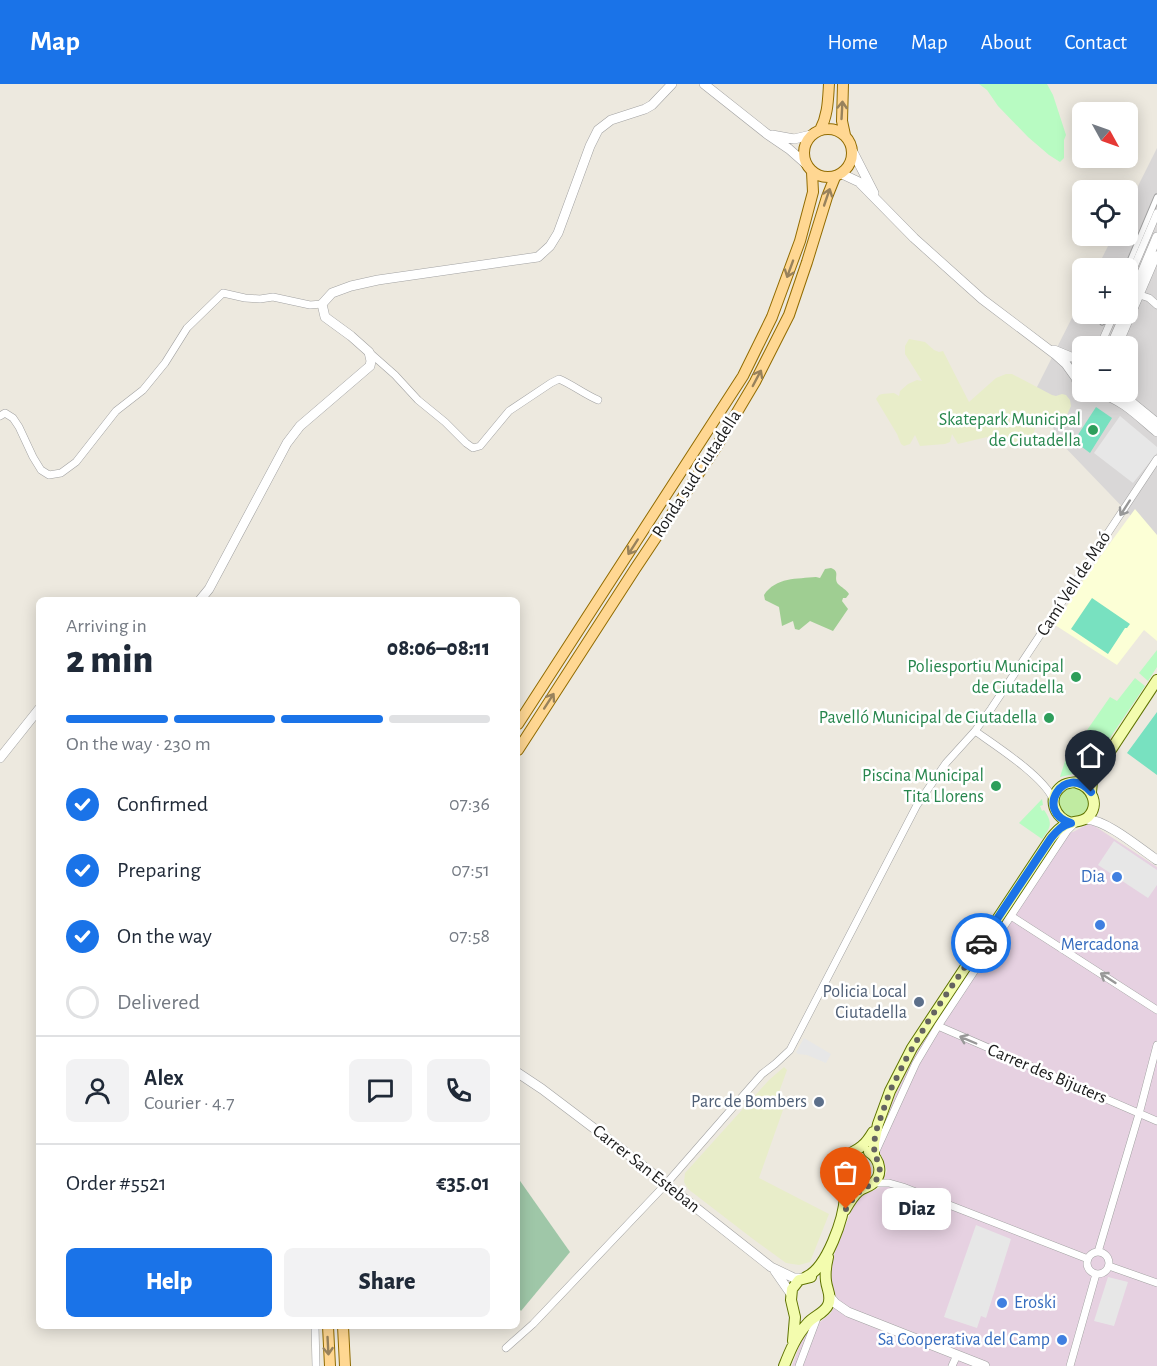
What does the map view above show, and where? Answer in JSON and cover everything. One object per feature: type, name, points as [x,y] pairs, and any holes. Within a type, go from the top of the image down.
[{"type":"main road","points":[[829,84],[828,108],[824,121],[807,141],[803,153],[809,168],[821,177],[838,175],[848,168],[852,160],[853,152],[845,135],[842,121],[843,84]]},
{"type":"main road","points":[[816,133],[828,128],[845,135]]},
{"type":"main road","name":"Ronda sud Ciutadella","points":[[520,721],[743,376],[772,317],[800,241],[813,192],[809,168]]},
{"type":"main road","name":"Ronda sud Ciutadella","points":[[520,747],[717,446],[755,382],[789,315],[827,197],[838,175]]},
{"type":"main road","points":[[1091,792],[1096,771],[1157,680]]},
{"type":"main road","points":[[1077,821],[1064,820],[1058,815],[1053,801],[1055,794],[1063,785],[1084,781],[1096,771]]},
{"type":"main road","points":[[874,1155],[878,1124],[890,1091],[912,1048],[1051,838],[1066,824],[1091,813],[1094,806],[1093,796],[1085,786],[1077,783]]},
{"type":"main road","points":[[1051,838],[1058,815]]},
{"type":"main road","points":[[841,1218],[845,1199],[841,1167],[844,1159],[868,1140],[878,1124]]},
{"type":"main road","points":[[792,1347],[795,1313],[791,1300],[795,1284],[813,1273],[820,1265],[850,1201],[878,1178],[880,1168],[874,1155],[864,1150],[857,1150]]},
{"type":"main road","points":[[843,1177],[852,1186],[869,1186]]},
{"type":"main road","points":[[784,1366],[792,1347],[809,1321],[827,1306],[826,1267],[829,1249]]},
{"type":"main road","points":[[805,1278],[818,1279],[828,1291]]},
{"type":"main road","points":[[791,1300],[797,1312],[805,1316],[820,1313]]},
{"type":"main road","points":[[328,1329],[330,1366]]},
{"type":"main road","points":[[343,1329],[345,1366]]},
{"type":"street","points":[[0,416],[5,414],[13,418],[41,470],[49,475],[61,473],[76,462],[116,411],[143,390],[165,363],[187,328],[223,293],[245,298],[273,297],[310,305],[322,304],[332,293],[378,280],[538,257],[550,246],[558,233],[598,130],[611,120],[652,105],[672,84]]},
{"type":"street","points":[[704,84],[789,149],[809,168]]},
{"type":"street","points":[[767,134],[794,138],[816,133]]},
{"type":"street","points":[[853,152],[879,200]]},
{"type":"street","points":[[838,175],[859,182],[914,238],[982,299],[1043,344],[1066,364],[1072,372]]},
{"type":"street","points":[[1131,258],[1157,197]]},
{"type":"street","points":[[1138,258],[1157,213]]},
{"type":"street","points":[[1138,282],[1157,237]]},
{"type":"street","points":[[1122,336],[1157,255]]},
{"type":"street","points":[[1140,295],[1149,298],[1157,305]]},
{"type":"street","points":[[322,304],[325,317],[387,367],[418,400],[473,448],[480,446],[509,411],[551,383],[559,380],[571,384],[598,400]]},
{"type":"street","points":[[1043,344],[1072,357]]},
{"type":"street","points":[[202,597],[287,443],[300,426],[370,366],[369,352]]},
{"type":"street","points":[[1119,402],[1157,432]]},
{"type":"street","points":[[1131,402],[1157,423]]},
{"type":"street","name":"Camí Vell de Maó","points":[[506,1348],[533,1324],[666,1184],[762,1074],[790,1050],[918,805],[946,763],[991,709],[1157,459]]},
{"type":"street","points":[[0,758],[36,713]]},
{"type":"street","points":[[975,731],[1037,778],[1048,790],[1053,801]]},
{"type":"street","points":[[1037,778],[1056,787],[1063,785]]},
{"type":"street","points":[[1094,806],[1096,812],[1108,826]]},
{"type":"street","points":[[874,1155],[916,1063],[938,1026],[1067,831],[1077,821],[1091,819],[1108,826],[1157,860]]},
{"type":"street","points":[[1011,916],[1157,1010]]},
{"type":"street","name":"Carrer des Bijuters","points":[[938,1026],[1157,1121]]},
{"type":"street","points":[[1098,1252],[1157,1045]]},
{"type":"street","name":"Carrer San Esteban","points":[[520,1074],[666,1184],[771,1267],[782,1279],[791,1300]]},
{"type":"street","points":[[880,1168],[903,1187]]},
{"type":"street","points":[[869,1186],[889,1184],[903,1187],[1088,1259]]},
{"type":"street","points":[[1098,1252],[1107,1256],[1109,1266],[1105,1272],[1096,1274],[1088,1268],[1088,1259],[1092,1254],[1098,1252]]},
{"type":"street","points":[[1109,1266],[1157,1283]]},
{"type":"street","name":"Carrer San Esteban","points":[[771,1267],[794,1278],[805,1278]]},
{"type":"street","points":[[1070,1366],[1096,1274]]},
{"type":"street","points":[[828,1291],[835,1303],[848,1312]]},
{"type":"street","points":[[799,1366],[820,1313],[835,1310],[848,1312],[985,1366]]},
{"type":"street","points":[[315,1329],[316,1366]]},
{"type":"street","points":[[952,1366],[957,1355]]},
{"type":"shaded area","points":[[1157,148],[1157,543],[1060,442],[1036,389],[1072,318],[1072,324],[1138,324],[1138,258],[1102,258],[1108,246],[1138,246],[1138,186]]},
{"type":"shaded area","points":[[909,339],[925,342],[934,350],[943,351],[969,402],[996,378],[1012,374],[1052,395],[1066,395],[1071,406],[1064,422],[1058,426],[1037,422],[1030,445],[1021,448],[987,437],[958,444],[952,434],[950,442],[945,444],[920,446],[915,435],[910,444],[904,446],[876,399],[882,394],[894,393],[899,396],[900,391],[908,384],[917,380],[922,381],[905,354],[905,346]]},
{"type":"shaded area","points":[[1120,416],[1157,447],[1157,453],[1133,483],[1094,453]]},
{"type":"shaded area","points":[[1135,509],[1157,535],[1157,641],[1144,630],[1117,665],[1055,625],[1086,576]]},
{"type":"shaded area","points":[[1090,823],[1157,867],[1157,1366],[792,1366],[803,1336],[831,1313],[836,1297],[831,1283],[831,1262],[854,1204],[859,1197],[879,1188],[887,1171],[876,1142],[913,1057],[1060,835],[1073,832]]},
{"type":"shaded area","points":[[1114,841],[1157,870],[1157,885],[1148,898],[1098,865]]},
{"type":"shaded area","points":[[804,1038],[831,1054],[826,1063],[796,1052]]},
{"type":"shaded area","points":[[784,1067],[787,1070],[774,1106],[783,1110],[759,1178],[829,1214],[810,1262],[799,1265],[786,1263],[688,1189],[684,1182],[685,1173],[769,1080]]},
{"type":"shaded area","points":[[520,1181],[570,1252],[520,1310]]},
{"type":"shaded area","points":[[976,1225],[1011,1239],[986,1318],[981,1316],[977,1328],[944,1317]]},
{"type":"shaded area","points":[[1108,1277],[1128,1282],[1114,1326],[1094,1321]]},
{"type":"green space","points":[[979,84],[1047,84],[1066,135],[1064,158],[1060,162],[1028,137],[998,106],[987,90]]},
{"type":"green space","name":"Skatepark Municipal de Ciutadella","points":[[1096,407],[1112,418],[1090,453],[1074,441]]},
{"type":"green space","points":[[831,568],[836,571],[838,584],[849,594],[842,601],[848,609],[833,631],[810,621],[799,630],[795,629],[793,621],[782,626],[779,607],[765,600],[764,595],[769,589],[787,580],[820,578],[825,569]]},
{"type":"green space","points":[[1092,598],[1130,624],[1108,654],[1071,629]]},
{"type":"green space","points":[[1157,650],[1157,667],[1148,681],[1139,673]]},
{"type":"green space","points":[[1135,678],[1145,686],[1091,766],[1086,763],[1078,773],[1060,777],[1067,755],[1076,746],[1110,697],[1117,701]]},
{"type":"green space","points":[[1157,712],[1157,775],[1127,753]]},
{"type":"green space","points":[[1074,787],[1085,791],[1089,802],[1085,813],[1074,817],[1063,813],[1059,802],[1063,791]]},
{"type":"green space","points":[[1042,799],[1043,805],[1040,806],[1047,814],[1050,825],[1042,839],[1019,823]]},
{"type":"way so far","points":[[846,1209],[856,1194],[878,1178],[880,1168],[874,1155],[875,1134],[890,1091],[927,1023],[981,943]]},
{"type":"place","name":"Skatepark Municipal de Ciutadella","points":[[1093,430]]},
{"type":"place","name":"Poliesportiu Municipal de Ciutadella","points":[[1076,677]]},
{"type":"place","name":"Pavelló Municipal de Ciutadella","points":[[1049,718]]},
{"type":"place","name":"Piscina Municipal Tita Llorens","points":[[996,786]]},
{"type":"place","name":"Dia","points":[[1117,877]]},
{"type":"place","name":"Mercadona","points":[[1100,925]]},
{"type":"place","name":"Policia Local Ciutadella","points":[[919,1002]]},
{"type":"place","name":"Parc de Bombers","points":[[819,1102]]},
{"type":"place","name":"Diaz","points":[[846,1209]]},
{"type":"place","name":"Eroski","points":[[1002,1303]]},
{"type":"place","name":"Sa Cooperativa del Camp","points":[[1062,1340]]},
{"type":"route","points":[[981,943],[1051,838],[1060,828],[1071,823],[1061,818],[1055,810],[1053,801],[1057,791],[1063,785],[1074,782],[1085,786],[1091,792]]}]
